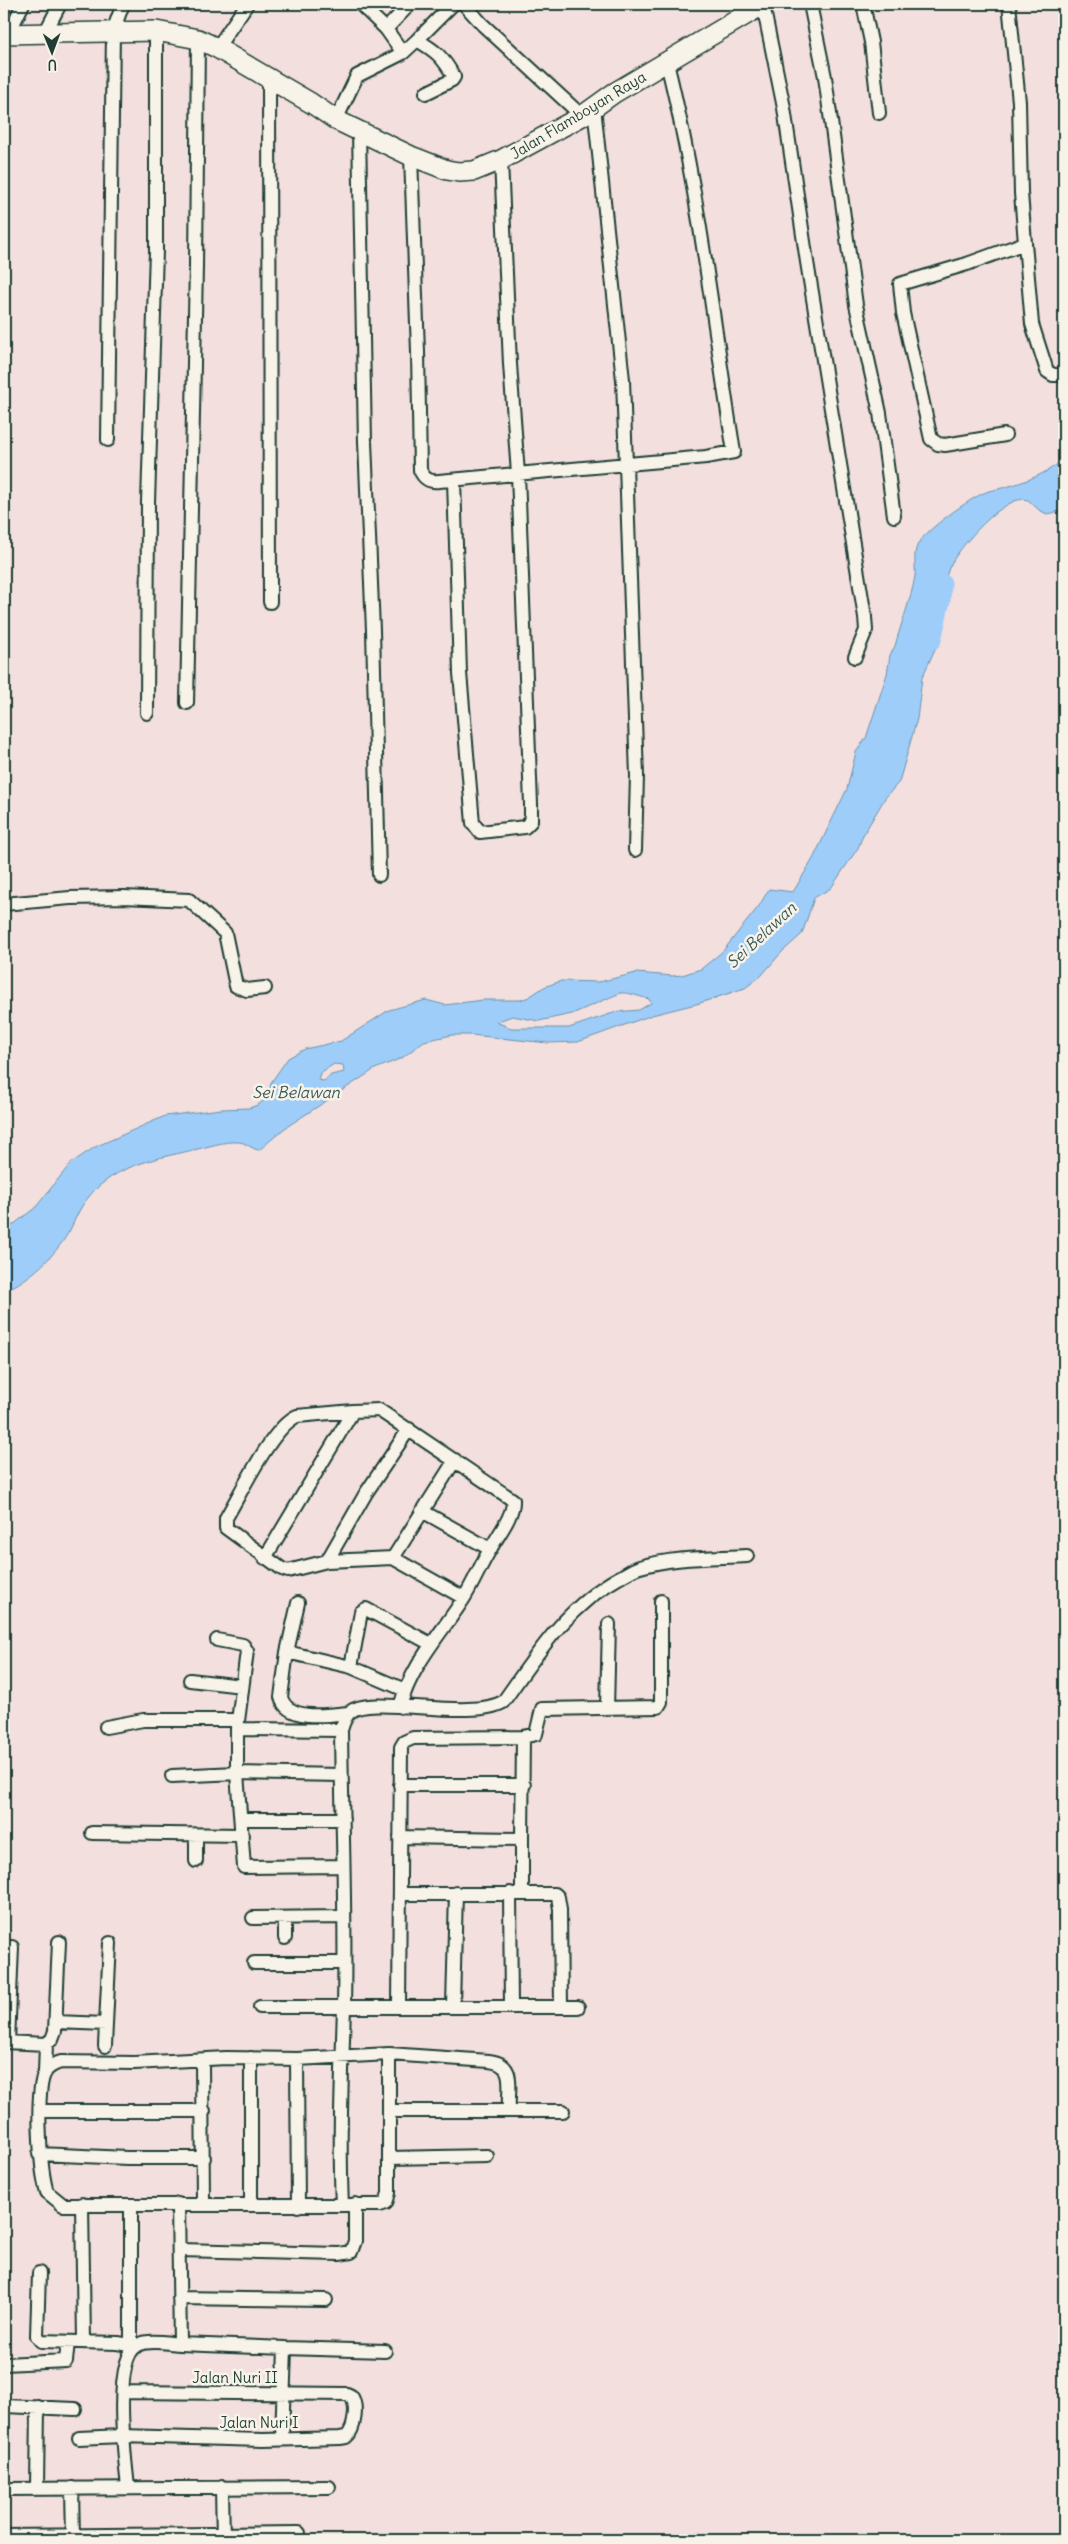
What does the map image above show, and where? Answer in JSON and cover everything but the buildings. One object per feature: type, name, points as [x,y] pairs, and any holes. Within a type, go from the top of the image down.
[{"type":"main road","name":"Jalan Flamboyan Raya","points":[[6,33],[156,31],[198,39],[217,48],[336,120],[411,156],[447,170],[459,172],[474,171],[501,160],[588,112],[614,93],[764,4]]},
{"type":"street","points":[[6,33],[23,4]]},
{"type":"street","points":[[45,33],[60,4]]},
{"type":"street","points":[[108,440],[113,31],[123,4]]},
{"type":"street","points":[[217,48],[247,4]]},
{"type":"street","points":[[360,4],[386,29],[403,53]]},
{"type":"street","points":[[386,29],[410,4]]},
{"type":"street","points":[[336,120],[357,76],[403,53],[453,4]]},
{"type":"street","points":[[464,4],[483,25],[588,112],[623,380],[637,776],[635,850]]},
{"type":"street","points":[[764,4],[784,108],[806,262],[865,616],[866,630],[855,657]]},
{"type":"street","points":[[810,4],[825,77],[856,305],[880,413],[894,516]]},
{"type":"street","points":[[863,4],[871,42],[879,113]]},
{"type":"street","points":[[1009,4],[1019,102],[1021,194],[1032,324],[1048,372],[1055,375],[1064,375]]},
{"type":"street","points":[[147,714],[148,512],[156,250],[156,31]]},
{"type":"street","points":[[187,703],[196,267],[198,39]]},
{"type":"street","points":[[417,40],[437,51],[454,77],[452,80],[426,93]]},
{"type":"street","points":[[411,156],[420,470],[424,478],[432,482],[734,452],[700,226],[682,126],[667,63]]},
{"type":"street","points":[[269,79],[271,162],[270,602]]},
{"type":"street","points":[[359,131],[365,442],[373,630],[379,875]]},
{"type":"street","points":[[454,480],[460,673],[473,823],[477,831],[483,832],[525,827],[531,821],[518,474],[510,364],[501,160]]},
{"type":"street","points":[[1005,435],[945,444],[938,444],[931,439],[905,320],[900,284],[967,264],[1025,243]]},
{"type":"street","points":[[4,904],[70,898],[124,897],[189,900],[225,933],[236,986],[246,990],[265,988]]},
{"type":"street","points":[[400,1707],[405,1690],[431,1644],[464,1598],[512,1508],[512,1500],[410,1429],[379,1410],[297,1416],[289,1420],[274,1437],[260,1461],[224,1523],[226,1528],[266,1558],[288,1571],[327,1561],[393,1558],[464,1598]]},
{"type":"street","points":[[266,1558],[353,1411]]},
{"type":"street","points":[[327,1561],[366,1493],[410,1429]]},
{"type":"street","points":[[393,1558],[455,1460]]},
{"type":"street","points":[[422,1511],[490,1549]]},
{"type":"street","points":[[298,1603],[287,1652],[281,1697],[287,1709],[309,1714],[348,1713],[355,1709],[400,1707],[464,1709],[497,1706],[504,1702],[536,1653],[560,1625],[579,1604],[601,1587],[639,1567],[700,1558],[747,1556]]},
{"type":"street","points":[[399,2007],[401,1747],[408,1740],[536,1734],[542,1710],[658,1707],[661,1702],[662,1601]]},
{"type":"street","points":[[352,1667],[363,1610],[371,1610],[431,1644]]},
{"type":"street","points":[[606,1709],[609,1624]]},
{"type":"street","points":[[217,1640],[246,1647],[237,1724],[237,1774],[242,1819],[244,1868],[343,1866]]},
{"type":"street","points":[[287,1652],[352,1667],[405,1690]]},
{"type":"street","points":[[190,1680],[242,1686]]},
{"type":"street","points":[[342,2205],[339,2135],[344,2007],[341,1730],[348,1713]]},
{"type":"street","points":[[106,1727],[143,1720],[341,1730]]},
{"type":"street","points":[[511,2006],[516,1893],[522,1839],[523,1736]]},
{"type":"street","points":[[172,1776],[237,1774],[341,1775]]},
{"type":"street","points":[[400,1785],[524,1785]]},
{"type":"street","points":[[242,1819],[343,1819]]},
{"type":"street","points":[[92,1833],[196,1836],[242,1835]]},
{"type":"street","points":[[196,1836],[196,1861]]},
{"type":"street","points":[[400,1837],[522,1839]]},
{"type":"street","points":[[453,2005],[456,1893]]},
{"type":"street","points":[[401,1894],[551,1893],[558,1897],[560,2007]]},
{"type":"street","points":[[253,1918],[344,1917]]},
{"type":"street","points":[[285,1918],[285,1938]]},
{"type":"street","points":[[12,1948],[6,2042],[46,2044],[52,2039],[56,2022],[59,1942]]},
{"type":"street","points":[[105,2046],[110,1944]]},
{"type":"street","points":[[254,1963],[344,1963]]},
{"type":"street","points":[[260,2007],[453,2005],[578,2007]]},
{"type":"street","points":[[56,2022],[106,2024]]},
{"type":"street","points":[[46,2044],[45,2073],[40,2111],[39,2154],[47,2192],[63,2205],[131,2206],[203,2203],[298,2206],[380,2205],[386,2203],[389,2192],[389,2054]]},
{"type":"street","points":[[45,2073],[52,2065],[61,2062],[251,2058],[297,2059],[389,2054],[498,2062],[507,2068],[509,2074],[509,2111]]},
{"type":"street","points":[[251,2058],[251,2205]]},
{"type":"street","points":[[297,2059],[298,2206]]},
{"type":"street","points":[[202,2060],[204,2111],[203,2203]]},
{"type":"street","points":[[40,2111],[204,2111]]},
{"type":"street","points":[[389,2112],[563,2111]]},
{"type":"street","points":[[39,2154],[127,2158],[204,2158]]},
{"type":"street","points":[[389,2158],[487,2156]]},
{"type":"street","points":[[82,2204],[84,2341]]},
{"type":"street","points":[[178,2204],[180,2344]]},
{"type":"street","points":[[179,2250],[339,2254],[350,2252],[355,2241],[355,2204]]},
{"type":"street","points":[[128,2487],[122,2436],[125,2361],[134,2345],[131,2206]]},
{"type":"street","points":[[39,2273],[38,2336],[44,2342],[84,2341],[134,2345],[147,2343],[385,2351]]},
{"type":"street","points":[[179,2298],[326,2300]]},
{"type":"street","points":[[4,2364],[67,2361],[68,2342]]},
{"type":"street","points":[[282,2439],[284,2348]]},
{"type":"street","name":"Jalan Nuri II","points":[[123,2392],[347,2394]]},
{"type":"street","name":"Jalan Nuri I","points":[[79,2438],[122,2436],[282,2439],[346,2437],[352,2430],[354,2405],[353,2398],[347,2394]]},
{"type":"street","points":[[4,2406],[75,2409]]},
{"type":"street","points":[[37,2488],[38,2407]]},
{"type":"street","points":[[222,2487],[223,2537]]},
{"type":"street","points":[[4,2488],[329,2487]]},
{"type":"street","points":[[72,2488],[73,2538]]},
{"type":"street","points":[[4,2536],[73,2538],[223,2537],[300,2533]]},
{"type":"water","name":"Sei Belawan","points":[[1064,458],[1064,511],[1047,514],[1039,510],[1028,500],[1019,500],[1007,505],[983,524],[954,559],[947,574],[942,601],[937,612],[939,640],[922,678],[917,719],[899,782],[885,798],[863,835],[858,848],[831,888],[814,898],[802,934],[781,953],[761,976],[745,988],[700,1003],[652,1015],[578,1042],[548,1043],[471,1035],[452,1035],[424,1041],[402,1058],[375,1069],[285,1128],[259,1150],[241,1142],[221,1143],[162,1157],[117,1173],[104,1182],[82,1206],[64,1240],[50,1258],[24,1280],[4,1291],[4,1232],[36,1207],[71,1163],[95,1147],[165,1116],[221,1109],[249,1108],[258,1105],[266,1099],[272,1081],[288,1058],[305,1049],[341,1041],[389,1010],[426,1000],[445,1005],[483,1000],[520,1000],[529,997],[544,987],[561,981],[599,982],[636,973],[673,976],[701,969],[723,951],[759,906],[769,889],[793,892],[813,859],[847,789],[856,752],[866,738],[887,674],[890,655],[895,646],[911,594],[915,576],[916,550],[921,540],[949,515],[972,499],[989,491],[1039,475]],"holes":[[[620,993],[649,999],[651,1003],[639,1010],[616,1012],[569,1028],[511,1028],[496,1022],[512,1016],[539,1021],[572,1014]],[[334,1064],[343,1065],[344,1072],[331,1075],[324,1081],[318,1080],[320,1073]]]},
{"type":"waterway","name":"Sei Belawan","points":[[932,640],[941,600],[942,583]]}]
